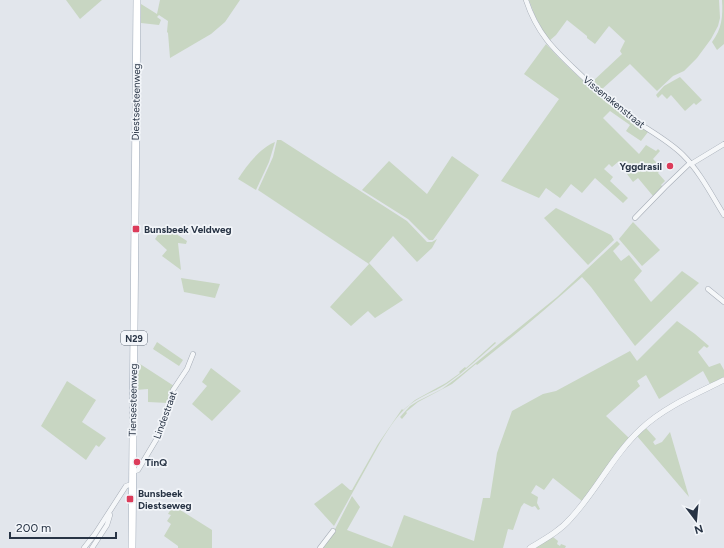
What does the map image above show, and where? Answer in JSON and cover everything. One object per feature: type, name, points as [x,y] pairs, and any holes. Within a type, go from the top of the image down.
[{"type":"main road","name":"Diestsesteenweg","points":[[135,203],[137,0]]},
{"type":"main road","name":"Tiensesteenweg","points":[[132,548],[135,203]]},
{"type":"street","name":"Vissenakenstraat","points":[[526,0],[538,27],[557,53],[618,108],[672,145],[691,163],[702,178],[724,215]]},
{"type":"street","points":[[635,218],[664,187],[691,163],[724,144]]},
{"type":"street","points":[[708,289],[724,302]]},
{"type":"street","name":"Lindestraat","points":[[132,472],[138,470],[159,435],[164,423],[173,390],[187,369],[193,354]]},
{"type":"street","points":[[530,548],[557,531],[572,517],[631,440],[647,423],[665,411],[724,380]]},
{"type":"street","points":[[84,548],[95,534],[126,486],[132,484]]},
{"type":"street","points":[[92,548],[108,522],[110,511]]},
{"type":"street","points":[[320,548],[333,531]]},
{"type":"green space","points":[[66,0],[102,0],[80,19]]},
{"type":"green space","points":[[160,0],[240,0],[225,22],[211,34],[170,58],[167,32],[168,21],[159,15],[157,17],[161,20],[159,25],[141,23],[141,4],[157,14]]},
{"type":"green space","points":[[529,0],[719,0],[720,18],[718,26],[711,39],[697,58],[684,71],[673,76],[657,91],[630,64],[601,90],[592,82],[622,54],[620,51],[625,41],[609,26],[595,44],[567,20],[556,35],[549,41],[535,16]]},
{"type":"green space","points":[[722,0],[724,0],[724,44],[717,50],[712,42],[720,27]]},
{"type":"green space","points":[[546,44],[594,91],[648,132],[641,141],[626,131],[630,125],[610,111],[603,118],[639,154],[646,145],[656,151],[658,149],[660,151],[653,159],[662,168],[658,173],[665,181],[661,185],[663,187],[653,196],[638,178],[633,182],[618,162],[612,167],[609,164],[604,169],[613,177],[610,181],[628,198],[623,203],[595,178],[582,193],[571,184],[560,198],[546,188],[539,198],[501,181],[559,99],[524,74]]},
{"type":"green space","points":[[680,77],[702,100],[696,105],[694,103],[685,111],[671,95],[667,99],[662,94],[658,98],[656,95],[664,86]]},
{"type":"green space","points":[[277,140],[281,140],[407,221],[427,242],[432,242],[437,239],[432,248],[417,262],[393,236],[369,263],[403,300],[375,318],[368,311],[351,326],[330,307],[369,264],[258,190],[273,157]]},
{"type":"green space","points":[[275,142],[269,162],[256,190],[238,179],[249,163],[264,148]]},
{"type":"green space","points":[[452,156],[479,175],[433,240],[429,240],[408,219],[362,190],[389,161],[427,194]]},
{"type":"green space","points":[[556,208],[611,235],[614,240],[588,265],[544,218]]},
{"type":"green space","points":[[633,222],[660,250],[642,266],[619,239]]},
{"type":"green space","points":[[164,226],[187,241],[186,244],[178,243],[181,270],[162,256],[167,250],[155,239]]},
{"type":"green space","points":[[617,241],[620,244],[613,251],[621,261],[629,255],[642,271],[634,280],[651,302],[682,271],[699,283],[635,346],[582,277],[504,344],[477,365],[476,364],[452,384],[418,402],[406,412],[407,413],[402,419],[400,417],[410,406],[442,389],[462,374],[557,297]]},
{"type":"green space","points":[[181,278],[220,284],[215,298],[184,292]]},
{"type":"green space","points":[[677,321],[709,346],[707,348],[704,346],[698,352],[709,367],[720,363],[724,370],[724,377],[710,384],[703,371],[659,399],[646,375],[637,381],[640,386],[606,416],[629,438],[582,501],[553,478],[544,490],[536,485],[531,493],[538,497],[537,503],[540,509],[538,510],[535,506],[532,507],[524,503],[521,507],[513,530],[508,529],[503,548],[322,548],[332,535],[352,496],[360,507],[347,530],[392,547],[404,515],[474,541],[483,498],[490,498],[497,453],[512,411],[543,394],[556,391],[630,351],[637,361]]},
{"type":"green space","points":[[157,342],[183,360],[179,366],[153,349]]},
{"type":"green space","points":[[495,342],[496,343],[472,364],[454,378],[444,385],[415,401],[405,408],[415,400],[446,383],[460,373],[459,372],[465,367],[466,368]]},
{"type":"green space","points":[[137,362],[174,386],[169,396],[168,403],[148,402],[148,389],[136,390]]},
{"type":"green space","points":[[211,368],[241,391],[212,421],[192,404],[207,386],[202,382]]},
{"type":"green space","points":[[67,381],[96,400],[82,422],[106,438],[99,447],[96,445],[86,460],[41,426]]},
{"type":"green space","points":[[402,409],[404,410],[400,414],[391,425]]},
{"type":"green space","points":[[391,425],[334,526],[314,504],[342,483],[352,490],[378,444]]},
{"type":"green space","points":[[646,428],[656,439],[653,442],[655,445],[662,442],[670,432],[689,497],[637,436]]},
{"type":"green space","points":[[172,507],[177,508],[212,530],[212,548],[178,548],[178,546],[164,536],[171,524],[167,521],[171,515],[168,514]]},
{"type":"green space","points":[[553,537],[558,541],[557,544],[560,546],[561,544],[566,546],[565,548],[535,548]]},
{"type":"place","name":"Yggdrasil","points":[[670,166]]},
{"type":"place","name":"Bunsbeek Veldweg","points":[[136,229]]},
{"type":"place","name":"TinQ","points":[[137,462]]},
{"type":"place","name":"Bunsbeek Diestseweg","points":[[130,499]]}]
